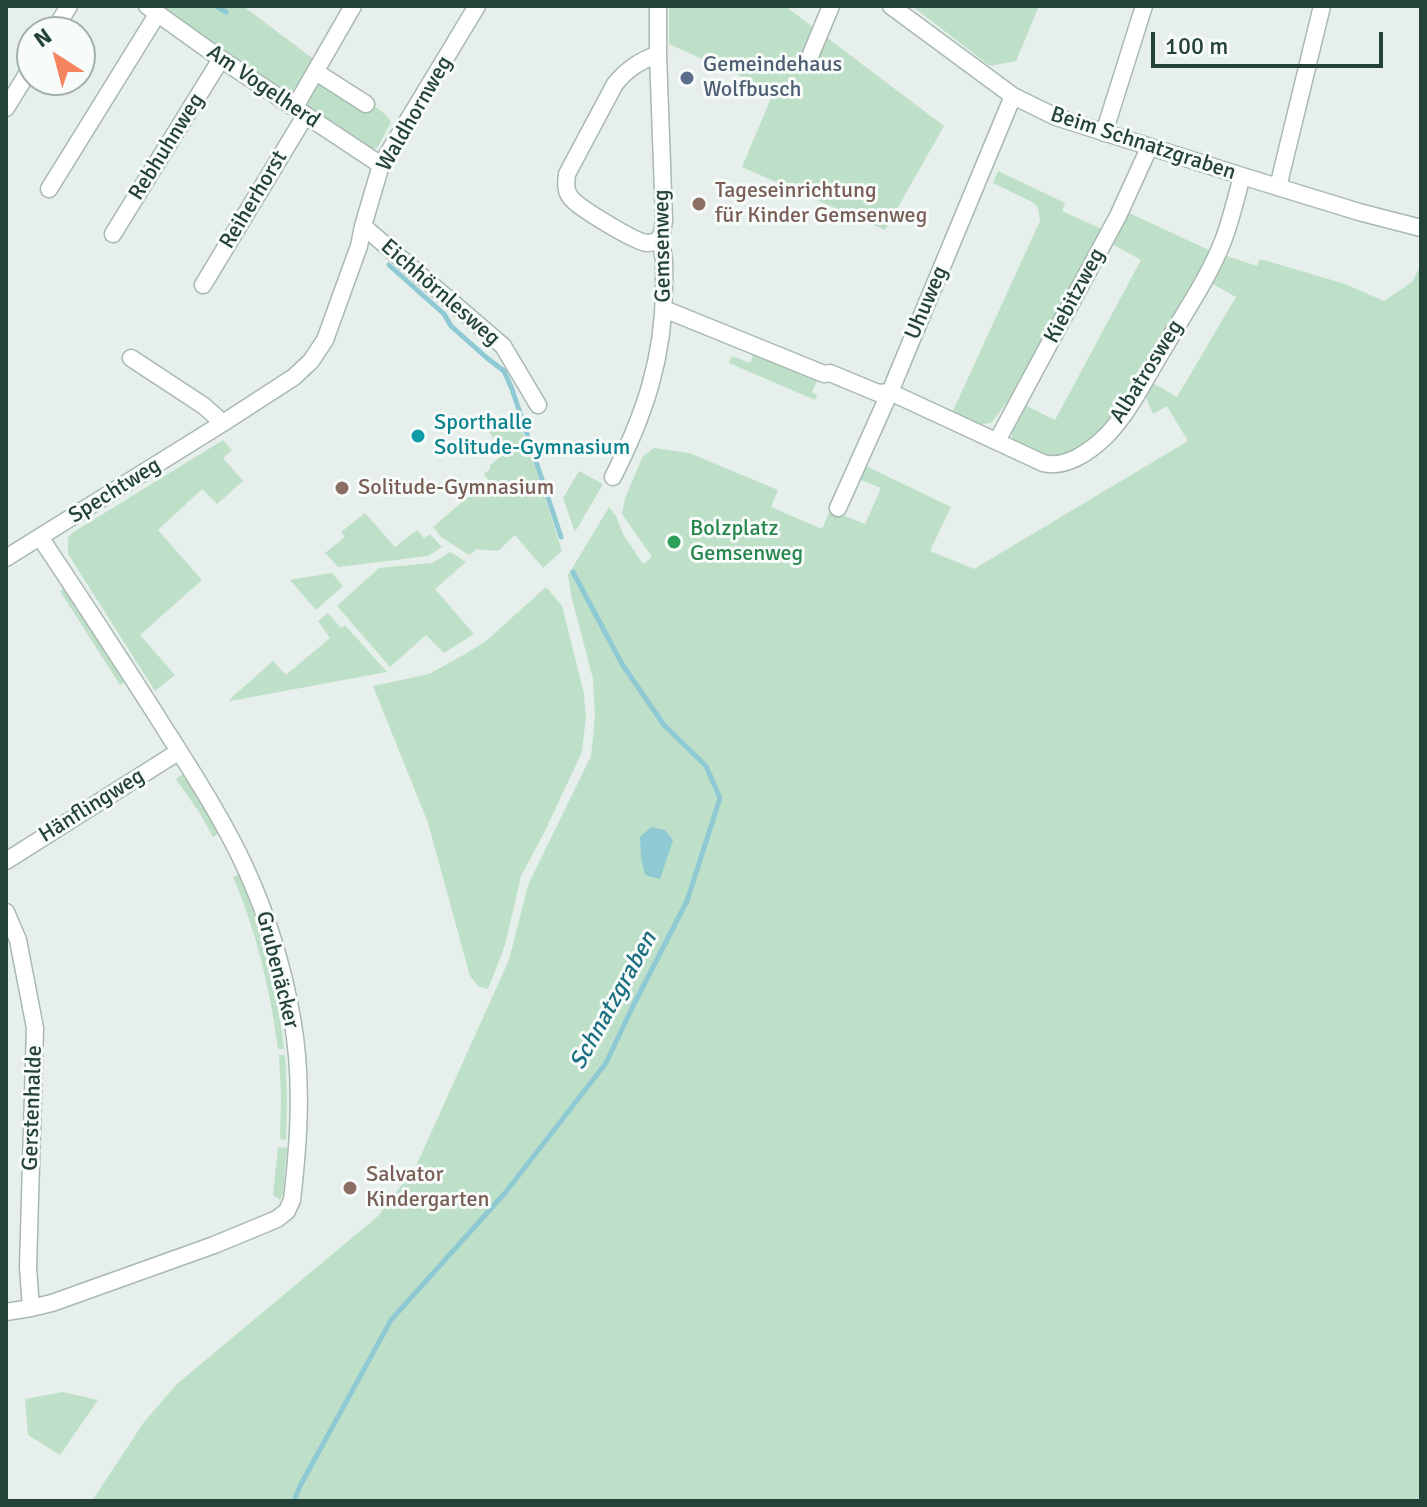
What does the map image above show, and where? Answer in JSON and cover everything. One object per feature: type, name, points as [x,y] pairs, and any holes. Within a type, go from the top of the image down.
[{"type":"street","name":"Reiherhorst","points":[[203,285],[300,111],[316,72],[353,6]]},
{"type":"street","name":"Waldhornweg","points":[[363,226],[381,165],[477,6]]},
{"type":"street","name":"Gemsenweg","points":[[613,477],[634,435],[653,382],[664,309],[664,253],[659,240],[664,220],[658,6]]},
{"type":"street","points":[[811,54],[831,6]]},
{"type":"street","name":"Beim Schnatzgraben","points":[[891,6],[1013,96],[1056,117],[1149,148],[1421,228]]},
{"type":"street","points":[[1104,133],[1144,6]]},
{"type":"street","points":[[1278,187],[1322,6]]},
{"type":"street","points":[[49,189],[152,10]]},
{"type":"street","name":"Am Vogelherd","points":[[152,10],[381,165]]},
{"type":"street","points":[[658,54],[638,62],[615,84],[567,174],[566,186],[569,197],[578,205],[636,240],[650,244],[659,240]]},
{"type":"street","name":"Rebhuhnweg","points":[[113,234],[221,59]]},
{"type":"street","points":[[316,72],[366,104]]},
{"type":"street","name":"Uhuweg","points":[[838,508],[890,392],[1013,96]]},
{"type":"street","name":"Kiebitzweg","points":[[997,441],[1118,216],[1149,148]]},
{"type":"street","name":"Albatrosweg","points":[[664,309],[824,374],[830,373],[878,393],[890,392],[1048,464],[1065,463],[1107,435],[1127,410],[1207,275],[1223,241],[1242,176]]},
{"type":"street","name":"Eichhörnlesweg","points":[[363,226],[503,346],[538,405]]},
{"type":"street","name":"Spechtweg","points":[[6,558],[294,377],[311,361],[325,340],[359,246],[363,226]]},
{"type":"street","points":[[131,358],[204,406],[223,423]]},
{"type":"street","name":"Grubenäcker","points":[[6,1312],[31,1308],[214,1245],[277,1219],[287,1211],[292,1200],[299,1118],[292,1018],[281,970],[245,866],[228,832],[40,537]]},
{"type":"street","name":"Hänflingweg","points":[[6,861],[178,752]]},
{"type":"street","name":"Gerstenhalde","points":[[6,912],[18,940],[35,1028],[28,1267],[31,1308]]},
{"type":"green space","points":[[161,6],[243,6],[316,61],[297,93],[288,94]]},
{"type":"green space","points":[[669,6],[785,6],[944,126],[885,230],[742,167],[774,91],[669,44]]},
{"type":"green space","points":[[912,6],[1039,6],[1016,61],[990,66]]},
{"type":"green space","points":[[320,84],[359,99],[386,115],[391,122],[378,147],[371,150],[306,106],[310,93]]},
{"type":"green space","points":[[998,171],[1065,203],[1062,211],[1104,230],[1023,380],[992,422],[982,424],[952,413],[1040,221],[1034,203],[993,183]]},
{"type":"green space","points":[[1127,212],[1211,251],[1118,410],[1093,436],[1073,450],[1053,456],[1043,454],[1014,440],[1012,426],[1025,405],[1055,420],[1141,260],[1112,244]]},
{"type":"green space","points":[[1224,255],[1257,266],[1259,260],[1264,260],[1345,284],[1384,301],[1412,282],[1421,265],[1421,1501],[92,1501],[144,1422],[177,1384],[378,1216],[416,1166],[509,960],[528,885],[591,756],[595,717],[593,679],[568,575],[609,507],[643,564],[652,557],[622,514],[625,498],[643,456],[654,448],[689,453],[778,490],[771,507],[822,529],[830,510],[865,524],[881,488],[858,479],[868,467],[951,507],[930,551],[974,569],[1188,441],[1167,406],[1153,414],[1144,393],[1151,382],[1177,397],[1236,297],[1211,283]]},
{"type":"green space","points":[[755,350],[819,376],[812,392],[817,395],[815,400],[729,363],[732,356],[750,363]]},
{"type":"green space","points":[[486,419],[517,420],[528,445],[562,551],[543,568],[515,535],[498,551],[477,549],[469,555],[441,537],[433,527],[488,480],[484,474],[505,453],[484,425]]},
{"type":"green space","points":[[223,440],[232,450],[223,458],[243,481],[217,504],[202,489],[158,530],[202,580],[140,635],[175,675],[155,691],[68,554],[68,538]]},
{"type":"green space","points":[[579,471],[603,484],[575,532],[563,498]]},
{"type":"green space","points":[[365,513],[395,547],[417,530],[424,538],[430,534],[442,547],[428,556],[338,567],[325,553],[345,537],[341,532]]},
{"type":"green space","points":[[450,552],[466,562],[435,589],[474,634],[444,653],[426,635],[390,667],[337,606],[379,568],[432,563]]},
{"type":"green space","points":[[332,573],[343,586],[316,610],[290,580]]},
{"type":"green space","points":[[65,587],[125,682],[120,685],[60,591]]},
{"type":"green space","points":[[546,587],[562,606],[584,694],[586,717],[582,752],[521,876],[505,945],[488,989],[478,986],[470,976],[428,823],[373,686],[429,674],[467,653],[486,641]]},
{"type":"green space","points":[[328,613],[341,628],[345,625],[387,672],[229,700],[273,661],[286,675],[330,638],[318,621]]},
{"type":"green space","points":[[183,774],[219,833],[213,837],[176,779]]},
{"type":"green space","points":[[239,874],[268,960],[284,1049],[278,1049],[262,962],[233,877]]},
{"type":"green space","points":[[279,1055],[285,1055],[286,1140],[280,1139]]},
{"type":"green space","points":[[278,1147],[287,1148],[280,1200],[273,1195]]},
{"type":"green space","points":[[63,1392],[98,1400],[60,1455],[28,1435],[25,1399]]},
{"type":"water","points":[[651,827],[665,830],[673,840],[660,879],[645,875],[641,858],[640,837]]},
{"type":"waterway","name":"Schnatzgraben","points":[[216,6],[226,12]]},
{"type":"waterway","name":"Schnatzgraben","points":[[389,265],[444,314],[451,326],[504,371],[561,537]]},
{"type":"waterway","name":"Schnatzgraben","points":[[294,1501],[391,1320],[505,1193],[606,1063],[687,901],[720,798],[706,766],[664,725],[622,664],[573,572]]},
{"type":"place","name":"Gemeindehaus Wolfbusch","points":[[687,78]]},
{"type":"place","name":"Tageseinrichtung für Kinder Gemsenweg","points":[[699,204]]},
{"type":"place","name":"Sporthalle Solitude-Gymnasium","points":[[418,436]]},
{"type":"place","name":"Solitude-Gymnasium","points":[[342,488]]},
{"type":"place","name":"Bolzplatz Gemsenweg","points":[[674,542]]},
{"type":"place","name":"Salvator Kindergarten","points":[[350,1188]]}]
